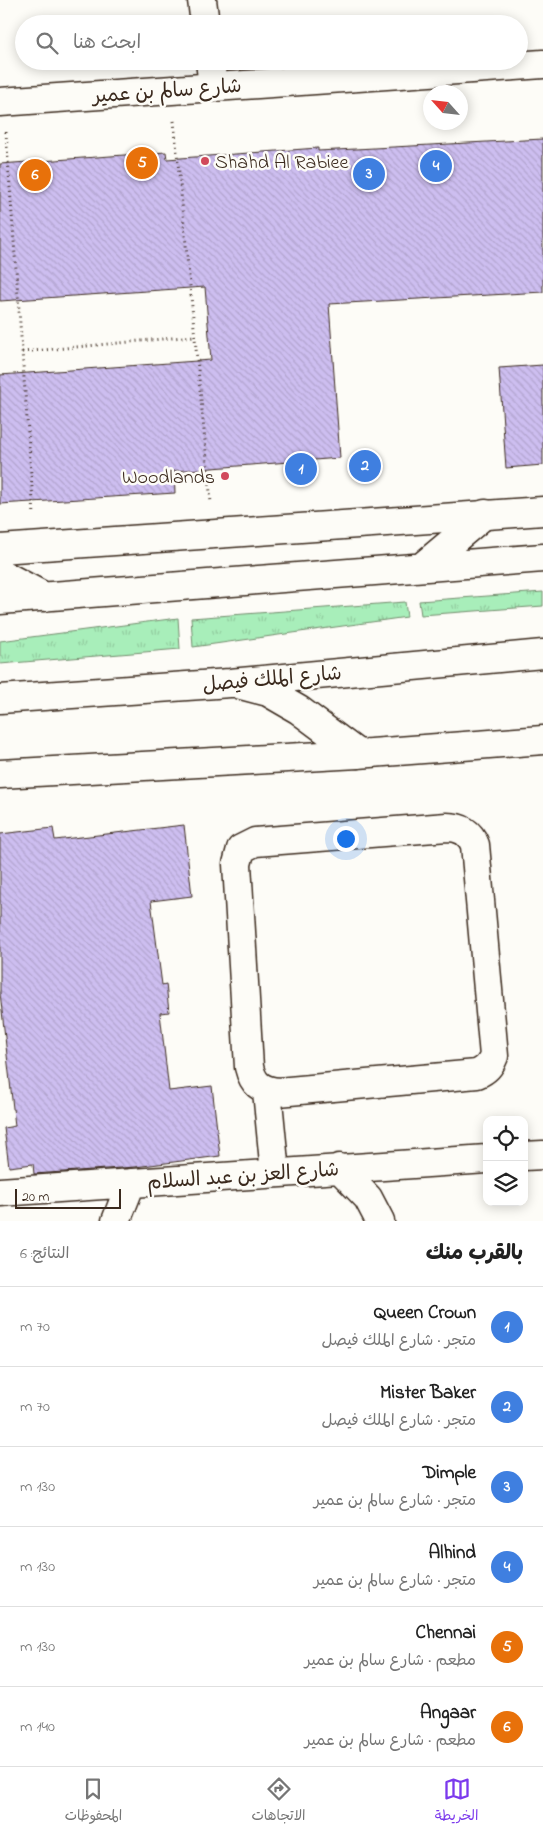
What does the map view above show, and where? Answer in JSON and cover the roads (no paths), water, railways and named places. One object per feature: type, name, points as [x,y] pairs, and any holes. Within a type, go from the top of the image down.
[{"type":"street","points":[[202,0],[204,15]]},
{"type":"street","name":"شارع سالم بن عمير","points":[[528,64],[543,64]]},
{"type":"street","name":"شارع سالم بن عمير","points":[[2,102],[171,90],[212,74],[344,70]]},
{"type":"street","points":[[0,549],[543,511]]},
{"type":"street","points":[[423,566],[485,514]]},
{"type":"street","points":[[0,600],[543,558]]},
{"type":"street","points":[[0,573],[45,597]]},
{"type":"street","name":"شارع الملك فيصل","points":[[0,699],[230,683],[543,654]]},
{"type":"street","points":[[230,683],[268,692],[314,720],[358,754]]},
{"type":"street","points":[[0,774],[358,754],[543,740]]},
{"type":"street","points":[[516,742],[531,750],[543,762]]},
{"type":"street","points":[[447,827],[462,830],[472,839],[474,845],[494,1056],[491,1065],[485,1071],[477,1074],[267,1091],[258,1086],[251,1078],[249,1067],[237,864],[241,849],[255,842],[447,827]]},
{"type":"street","points":[[267,1091],[275,1173]]},
{"type":"street","points":[[528,1156],[543,1155]]},
{"type":"street","name":"شارع العز بن عبد السلام","points":[[0,1192],[483,1159]]},
{"type":"street","points":[[339,1168],[368,1198],[380,1221]]},
{"type":"street","points":[[116,1221],[131,1183]]},
{"type":"place","name":"Shahd Al Rabiee","points":[[205,161]]},
{"type":"place","name":"Chennai","points":[[142,163]]},
{"type":"place","name":"Alhind","points":[[436,166]]},
{"type":"place","name":"Dimple","points":[[369,174]]},
{"type":"place","name":"Angaar","points":[[35,175]]},
{"type":"place","name":"Mister Baker","points":[[365,466]]},
{"type":"place","name":"Queen Crown","points":[[301,469]]},
{"type":"place","name":"Woodlands","points":[[225,476]]}]
